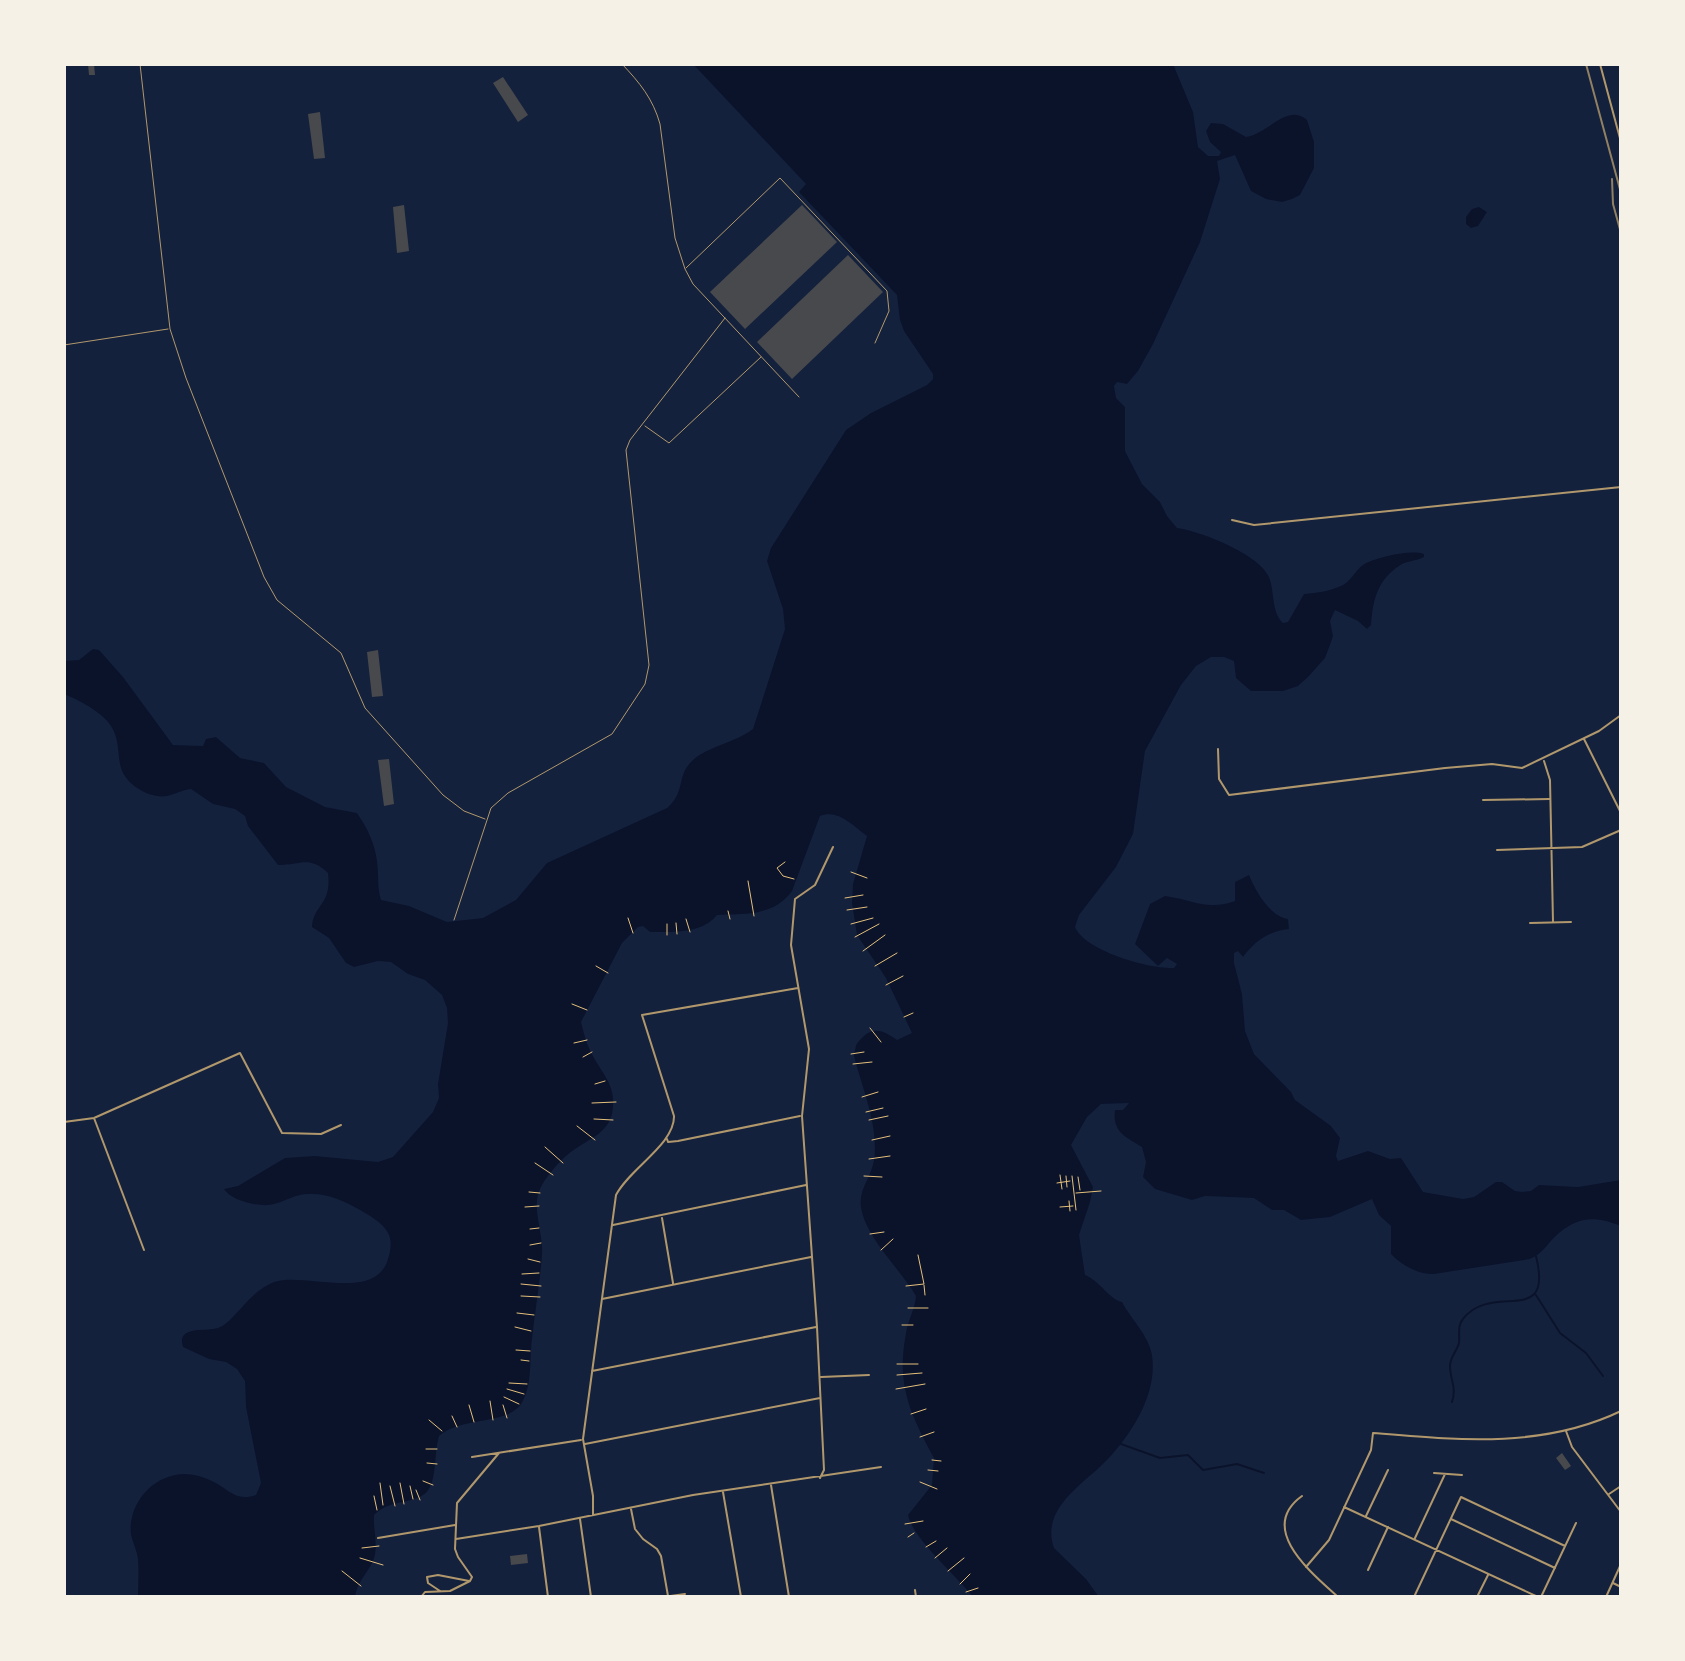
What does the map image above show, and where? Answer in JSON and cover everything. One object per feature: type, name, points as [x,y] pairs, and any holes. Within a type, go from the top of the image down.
[{"type":"street","points":[[1600,64],[1621,142]]},
{"type":"street","points":[[1232,520],[1254,525],[1621,487]]},
{"type":"street","points":[[1218,749],[1219,779],[1229,795],[1445,768],[1492,764],[1526,767],[1584,738],[1621,715]]},
{"type":"street","points":[[1584,738],[1621,813]]},
{"type":"street","points":[[1543,759],[1549,774],[1553,922]]},
{"type":"street","points":[[1483,800],[1550,799]]},
{"type":"street","points":[[1497,850],[1582,847],[1621,830]]},
{"type":"street","points":[[820,1478],[824,1470],[820,1377],[802,1116],[809,1049],[791,945],[795,899],[815,885],[833,847]]},
{"type":"street","points":[[1530,923],[1571,922]]},
{"type":"street","points":[[593,1515],[593,1496],[583,1439],[619,1189],[674,1126],[674,1116],[643,1014],[798,988]]},
{"type":"street","points":[[64,1122],[94,1118],[240,1053],[282,1133],[321,1134],[341,1125]]},
{"type":"street","points":[[666,1138],[668,1142],[678,1141],[802,1116]]},
{"type":"street","points":[[94,1118],[144,1250]]},
{"type":"street","points":[[612,1225],[806,1185]]},
{"type":"street","points":[[661,1216],[673,1284]]},
{"type":"street","points":[[602,1299],[812,1257]]},
{"type":"street","points":[[592,1371],[817,1327]]},
{"type":"street","points":[[820,1377],[869,1375]]},
{"type":"street","points":[[583,1444],[820,1398]]},
{"type":"street","points":[[1306,1567],[1327,1544],[1371,1450],[1373,1433],[1485,1441],[1566,1430],[1597,1422],[1621,1411]]},
{"type":"street","points":[[1566,1430],[1572,1447],[1621,1512]]},
{"type":"street","points":[[472,1457],[583,1439]]},
{"type":"street","points":[[470,1581],[469,1571],[458,1557],[457,1503],[499,1453]]},
{"type":"street","points":[[456,1539],[723,1491],[881,1467]]},
{"type":"street","points":[[1366,1517],[1388,1470]]},
{"type":"street","points":[[1434,1473],[1462,1475]]},
{"type":"street","points":[[1414,1539],[1445,1474]]},
{"type":"street","points":[[771,1485],[789,1597]]},
{"type":"street","points":[[1608,1495],[1621,1486]]},
{"type":"street","points":[[723,1491],[741,1597]]},
{"type":"street","points":[[1302,1496],[1291,1505],[1286,1527],[1291,1548],[1338,1597]]},
{"type":"street","points":[[1414,1597],[1461,1497],[1565,1546]]},
{"type":"street","points":[[631,1507],[635,1529],[661,1556],[668,1596]]},
{"type":"street","points":[[1344,1507],[1539,1597],[1576,1523]]},
{"type":"street","points":[[580,1518],[591,1597]]},
{"type":"street","points":[[1451,1519],[1555,1568]]},
{"type":"street","points":[[378,1538],[456,1525]]},
{"type":"street","points":[[539,1526],[548,1597]]},
{"type":"street","points":[[1368,1570],[1388,1527]]},
{"type":"street","points":[[1606,1597],[1621,1564]]},
{"type":"street","points":[[1477,1597],[1489,1574]]},
{"type":"street","points":[[442,1592],[431,1587],[427,1577],[438,1575],[470,1581]]},
{"type":"street","points":[[421,1597],[425,1592],[442,1592],[470,1581]]},
{"type":"street","points":[[1612,1582],[1621,1587]]},
{"type":"street","points":[[915,1590],[916,1597]]},
{"type":"street","points":[[663,1597],[685,1594]]},
{"type":"lane","points":[[140,64],[170,329],[269,588],[289,610],[341,653],[365,708],[443,795],[464,811],[485,819]]},
{"type":"lane","points":[[622,64],[644,88],[660,124],[675,238],[685,269],[693,284],[799,397]]},
{"type":"lane","points":[[685,269],[780,178],[887,291],[889,311],[875,343]]},
{"type":"lane","points":[[454,920],[485,819],[498,800],[612,734],[645,684],[649,665],[626,450],[630,440],[725,318]]},
{"type":"lane","points":[[64,345],[170,329]]},
{"type":"lane","points":[[643,425],[669,443],[762,356]]},
{"type":"path","points":[[785,862],[777,868],[783,876],[794,879]]},
{"type":"path","points":[[851,872],[867,878]]},
{"type":"path","points":[[748,881],[754,916]]},
{"type":"path","points":[[845,898],[863,895]]},
{"type":"path","points":[[847,910],[867,907]]},
{"type":"path","points":[[728,911],[730,919]]},
{"type":"path","points":[[628,918],[633,933]]},
{"type":"path","points":[[851,924],[873,918]]},
{"type":"path","points":[[686,919],[690,932]]},
{"type":"path","points":[[676,923],[677,934]]},
{"type":"path","points":[[667,924],[667,935]]},
{"type":"path","points":[[855,937],[879,924]]},
{"type":"path","points":[[863,951],[885,935]]},
{"type":"path","points":[[875,966],[897,953]]},
{"type":"path","points":[[596,966],[608,973]]},
{"type":"path","points":[[886,985],[903,976]]},
{"type":"path","points":[[572,1004],[587,1010]]},
{"type":"path","points":[[904,1017],[913,1013]]},
{"type":"path","points":[[870,1028],[881,1042]]},
{"type":"path","points":[[574,1043],[587,1040]]},
{"type":"path","points":[[583,1057],[592,1052]]},
{"type":"path","points":[[851,1054],[864,1052]]},
{"type":"path","points":[[853,1064],[872,1062]]},
{"type":"path","points":[[595,1084],[605,1081]]},
{"type":"path","points":[[862,1097],[878,1092]]},
{"type":"path","points":[[592,1103],[616,1102]]},
{"type":"path","points":[[866,1112],[883,1108]]},
{"type":"path","points":[[869,1120],[888,1116]]},
{"type":"path","points":[[594,1119],[613,1120]]},
{"type":"path","points":[[577,1126],[595,1140]]},
{"type":"path","points":[[872,1140],[890,1136]]},
{"type":"path","points":[[545,1147],[563,1163]]},
{"type":"path","points":[[869,1159],[890,1156]]},
{"type":"path","points":[[535,1163],[553,1175]]},
{"type":"path","points":[[1060,1175],[1062,1189]]},
{"type":"path","points":[[864,1176],[882,1177]]},
{"type":"path","points":[[1066,1176],[1067,1187]]},
{"type":"path","points":[[1072,1176],[1076,1210]]},
{"type":"path","points":[[1078,1177],[1080,1192]]},
{"type":"path","points":[[1057,1183],[1072,1181]]},
{"type":"path","points":[[1074,1193],[1101,1191]]},
{"type":"path","points":[[529,1192],[540,1193]]},
{"type":"path","points":[[1063,1199],[1065,1214]]},
{"type":"path","points":[[1069,1201],[1070,1211]]},
{"type":"path","points":[[1060,1207],[1075,1205]]},
{"type":"path","points":[[525,1207],[539,1206]]},
{"type":"path","points":[[530,1229],[539,1228]]},
{"type":"path","points":[[870,1234],[884,1232]]},
{"type":"path","points":[[881,1250],[893,1239]]},
{"type":"path","points":[[530,1245],[541,1243]]},
{"type":"path","points":[[918,1255],[925,1295]]},
{"type":"path","points":[[528,1259],[540,1262]]},
{"type":"path","points":[[522,1274],[539,1273]]},
{"type":"path","points":[[521,1284],[541,1286]]},
{"type":"path","points":[[906,1286],[924,1284]]},
{"type":"path","points":[[521,1296],[540,1297]]},
{"type":"path","points":[[908,1308],[928,1308]]},
{"type":"path","points":[[517,1313],[534,1315]]},
{"type":"path","points":[[902,1325],[913,1325]]},
{"type":"path","points":[[515,1327],[531,1331]]},
{"type":"path","points":[[516,1350],[530,1351]]},
{"type":"path","points":[[521,1360],[529,1361]]},
{"type":"path","points":[[897,1364],[918,1364]]},
{"type":"path","points":[[897,1375],[922,1373]]},
{"type":"path","points":[[509,1383],[527,1384]]},
{"type":"path","points":[[896,1389],[925,1384]]},
{"type":"path","points":[[507,1389],[524,1394]]},
{"type":"path","points":[[504,1397],[519,1404]]},
{"type":"path","points":[[490,1401],[493,1420]]},
{"type":"path","points":[[469,1405],[474,1422]]},
{"type":"path","points":[[503,1405],[507,1418]]},
{"type":"path","points":[[911,1414],[926,1409]]},
{"type":"path","points":[[452,1416],[457,1427]]},
{"type":"path","points":[[429,1420],[442,1431]]},
{"type":"path","points":[[920,1437],[934,1432]]},
{"type":"path","points":[[426,1449],[437,1449]]},
{"type":"path","points":[[932,1460],[941,1461]]},
{"type":"path","points":[[427,1463],[437,1464]]},
{"type":"path","points":[[928,1470],[938,1471]]},
{"type":"path","points":[[423,1481],[433,1485]]},
{"type":"path","points":[[920,1482],[937,1489]]},
{"type":"path","points":[[380,1483],[383,1505]]},
{"type":"path","points":[[400,1483],[404,1504]]},
{"type":"path","points":[[390,1486],[395,1506]]},
{"type":"path","points":[[410,1486],[413,1499]]},
{"type":"path","points":[[416,1490],[420,1500]]},
{"type":"path","points":[[374,1496],[377,1510]]},
{"type":"path","points":[[905,1524],[923,1521]]},
{"type":"path","points":[[908,1537],[914,1533]]},
{"type":"path","points":[[926,1547],[936,1541]]},
{"type":"path","points":[[362,1548],[379,1546]]},
{"type":"path","points":[[935,1558],[947,1548]]},
{"type":"path","points":[[360,1558],[383,1565]]},
{"type":"path","points":[[948,1571],[964,1558]]},
{"type":"path","points":[[342,1571],[361,1586]]},
{"type":"path","points":[[960,1584],[970,1574]]},
{"type":"path","points":[[966,1592],[978,1588]]},
{"type":"water","points":[[693,64],[1173,64],[1193,112],[1198,147],[1208,156],[1219,156],[1221,152],[1210,142],[1206,131],[1211,123],[1223,124],[1246,137],[1292,115],[1307,120],[1314,142],[1314,168],[1300,195],[1292,199],[1282,202],[1266,199],[1251,191],[1235,155],[1217,161],[1220,179],[1200,242],[1138,371],[1127,384],[1117,382],[1114,386],[1116,398],[1125,407],[1125,451],[1142,484],[1160,502],[1177,528],[1228,545],[1263,568],[1269,577],[1275,608],[1283,623],[1288,622],[1304,594],[1343,585],[1366,563],[1403,553],[1424,554],[1424,557],[1402,564],[1386,578],[1378,592],[1371,625],[1367,629],[1335,610],[1330,621],[1333,636],[1325,658],[1298,686],[1283,691],[1251,691],[1236,678],[1234,661],[1224,657],[1211,657],[1196,666],[1181,685],[1145,751],[1133,834],[1116,867],[1079,915],[1075,927],[1081,936],[1104,951],[1134,962],[1163,968],[1174,968],[1177,964],[1167,958],[1158,966],[1135,944],[1150,904],[1165,896],[1208,905],[1225,904],[1235,901],[1235,882],[1249,875],[1269,908],[1288,919],[1289,929],[1263,938],[1243,957],[1238,951],[1234,953],[1245,1031],[1254,1054],[1295,1100],[1331,1126],[1340,1138],[1336,1156],[1338,1161],[1368,1151],[1390,1159],[1401,1158],[1423,1192],[1463,1199],[1474,1197],[1496,1182],[1522,1192],[1531,1191],[1539,1185],[1578,1187],[1621,1180],[1621,1226],[1589,1219],[1567,1227],[1530,1259],[1434,1274],[1422,1273],[1391,1254],[1391,1226],[1379,1215],[1372,1199],[1330,1217],[1301,1220],[1284,1210],[1272,1210],[1254,1198],[1205,1196],[1192,1200],[1155,1189],[1143,1177],[1146,1162],[1142,1147],[1121,1133],[1116,1124],[1115,1110],[1123,1110],[1129,1103],[1101,1104],[1087,1117],[1071,1145],[1093,1187],[1079,1235],[1085,1275],[1122,1302],[1147,1341],[1153,1369],[1147,1398],[1134,1425],[1107,1460],[1067,1498],[1053,1521],[1051,1534],[1054,1548],[1086,1579],[1099,1597],[973,1597],[926,1546],[908,1515],[932,1485],[934,1458],[918,1427],[904,1384],[903,1351],[916,1296],[869,1230],[861,1207],[861,1195],[873,1166],[875,1147],[872,1121],[854,1056],[856,1045],[870,1032],[880,1031],[897,1040],[912,1033],[886,978],[857,935],[852,903],[853,884],[867,836],[839,816],[827,814],[820,816],[792,891],[777,905],[758,912],[717,915],[703,926],[686,931],[650,932],[643,926],[638,927],[622,943],[581,1022],[589,1048],[612,1092],[611,1116],[603,1130],[559,1163],[545,1180],[538,1196],[542,1255],[525,1397],[514,1411],[506,1415],[460,1426],[439,1436],[434,1475],[426,1493],[381,1509],[374,1515],[375,1556],[355,1597],[138,1597],[138,1559],[131,1526],[138,1501],[149,1488],[169,1476],[188,1474],[212,1481],[237,1496],[249,1497],[256,1495],[261,1483],[246,1407],[245,1381],[237,1369],[226,1362],[209,1359],[183,1347],[184,1335],[224,1325],[257,1292],[274,1282],[353,1283],[367,1280],[379,1274],[390,1251],[390,1236],[376,1220],[335,1198],[304,1194],[262,1205],[239,1200],[224,1189],[238,1186],[285,1158],[315,1156],[378,1162],[393,1157],[433,1112],[439,1098],[447,1008],[442,995],[425,980],[408,974],[391,962],[378,961],[354,967],[346,963],[329,938],[312,927],[329,884],[328,873],[321,867],[304,862],[278,865],[248,826],[245,816],[235,809],[213,804],[191,789],[160,796],[146,793],[133,785],[121,768],[111,726],[96,711],[64,694],[64,661],[79,660],[93,649],[99,650],[173,745],[203,746],[206,739],[216,737],[240,758],[264,763],[286,787],[325,807],[357,813],[374,848],[381,900],[409,906],[447,922],[483,918],[516,900],[547,863],[667,808],[676,797],[690,763],[703,753],[753,729],[785,629],[783,609],[767,561],[771,548],[846,430],[871,413],[927,385],[933,374],[904,331],[897,295],[799,192],[806,184]]},
{"type":"water","points":[[1479,207],[1487,212],[1478,226],[1471,228],[1466,224],[1466,217],[1472,209]]},
{"type":"building","points":[[88,64],[94,64],[95,75],[89,75]]},
{"type":"building","points":[[503,77],[528,115],[518,122],[493,83]]},
{"type":"building","points":[[320,112],[325,158],[314,159],[308,114]]},
{"type":"building","points":[[404,205],[409,251],[397,253],[393,207]]},
{"type":"building","points":[[802,205],[837,242],[745,329],[710,292]]},
{"type":"building","points":[[848,255],[883,292],[792,379],[757,342]]},
{"type":"building","points":[[378,650],[383,696],[372,697],[367,652]]},
{"type":"building","points":[[389,759],[394,804],[384,806],[378,760]]},
{"type":"building","points":[[1562,1453],[1571,1466],[1565,1470],[1556,1458]]},
{"type":"building","points":[[527,1554],[528,1563],[511,1565],[510,1556]]},
{"type":"waterway","points":[[1452,1402],[1454,1392],[1450,1363],[1459,1343],[1461,1322],[1475,1308],[1528,1298],[1536,1291],[1539,1278],[1536,1256]]},
{"type":"waterway","points":[[1536,1295],[1560,1333],[1586,1353],[1603,1376]]},
{"type":"waterway","points":[[1121,1444],[1160,1458],[1188,1455],[1203,1470],[1237,1464],[1264,1473]]},
{"type":"railway","points":[[1586,64],[1621,193]]},
{"type":"railway","points":[[1612,179],[1613,204],[1621,233]]}]
